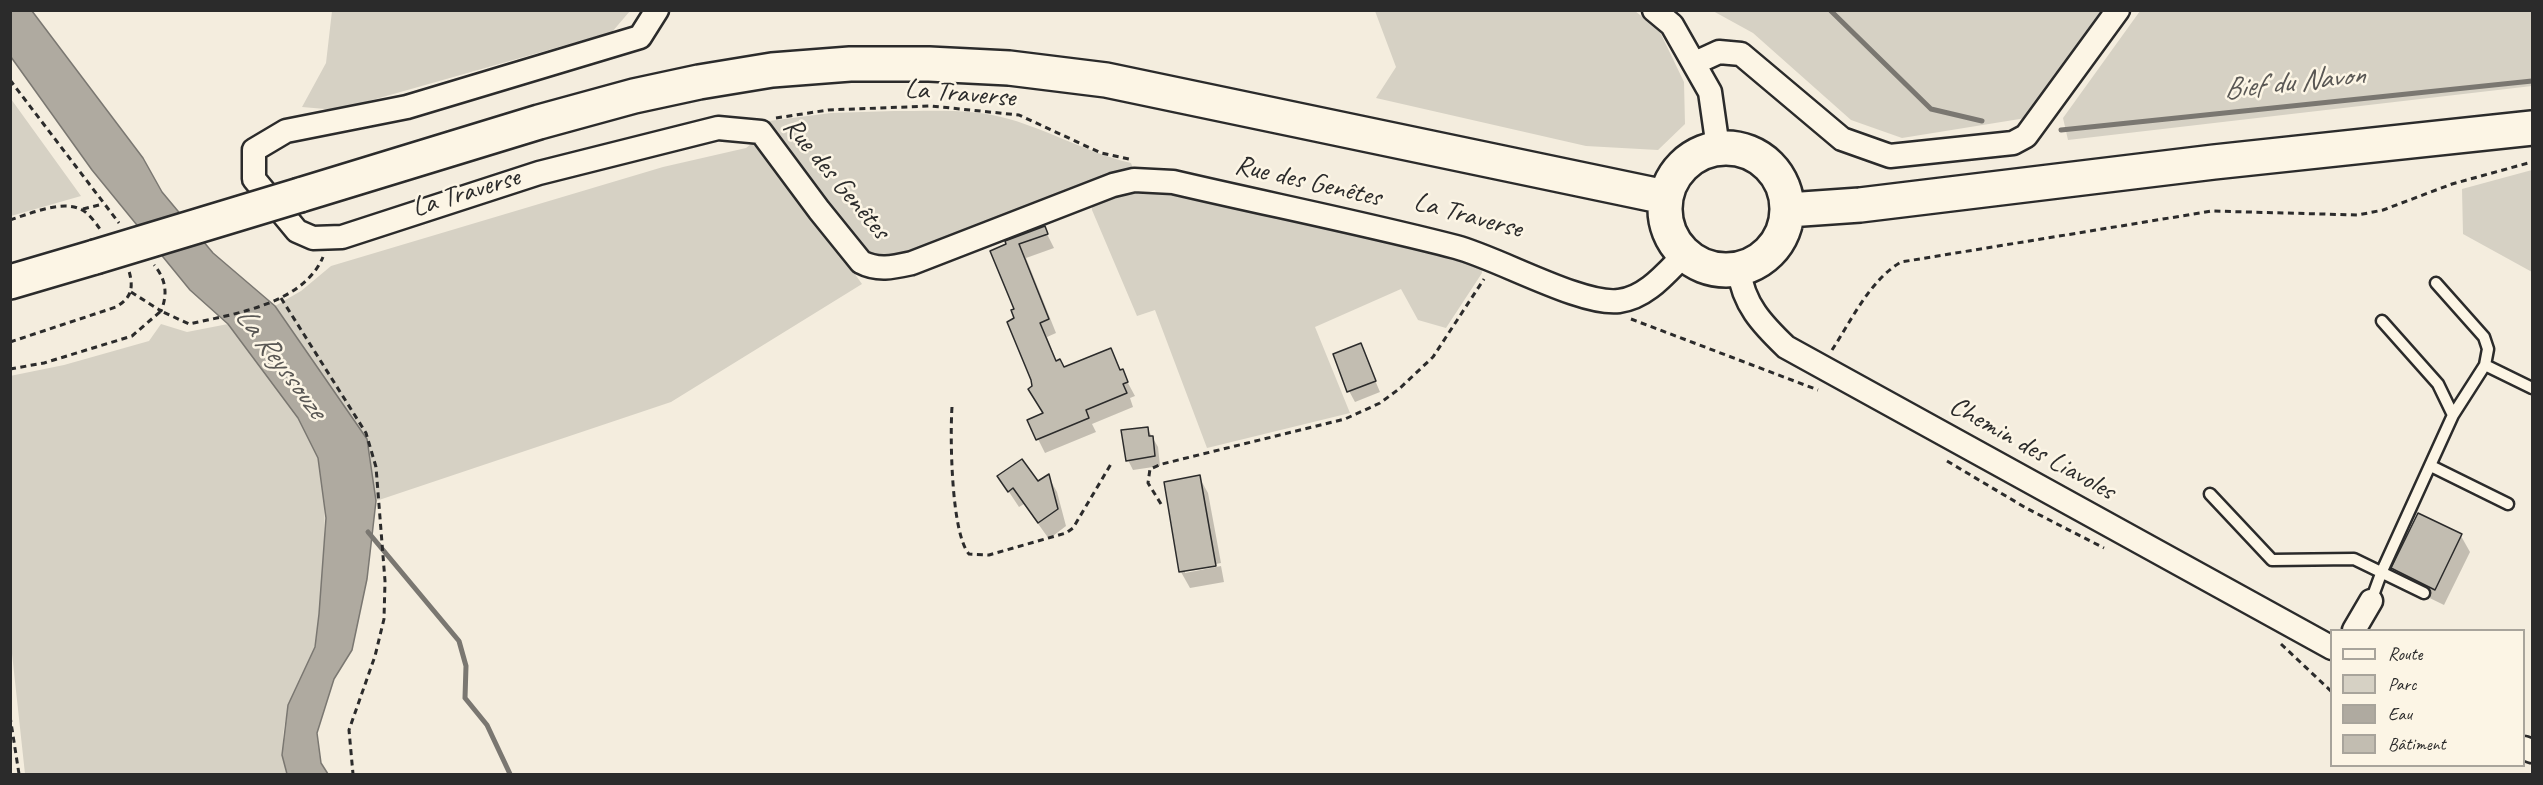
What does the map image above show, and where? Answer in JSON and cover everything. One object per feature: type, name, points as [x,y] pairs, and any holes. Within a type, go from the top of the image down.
[{"type":"main road","points":[[10,282],[550,119],[699,81],[772,70],[850,64],[929,64],[1009,68],[1106,80],[1665,197]]},
{"type":"main road","points":[[1788,210],[1860,205],[2214,162],[2532,128]]},
{"type":"main road","points":[[1718,148],[1739,149],[1759,157],[1774,171],[1785,189],[1788,210],[1784,230],[1774,248],[1758,262],[1739,270],[1719,270],[1700,265],[1684,255],[1671,238],[1665,218],[1665,197],[1672,179],[1684,164],[1700,154],[1718,148]]},
{"type":"street","name":"Rue des Genêtes","points":[[657,10],[640,37],[407,107],[286,131],[254,150],[254,179],[297,231],[313,238],[342,237],[539,173],[718,128],[746,130],[761,132],[819,210],[861,261],[870,267],[894,267],[912,263],[1113,185],[1152,180],[1173,182],[1458,248],[1579,294],[1619,302]]},
{"type":"street","points":[[1654,10],[1672,25],[1710,92],[1718,148]]},
{"type":"street","points":[[1695,63],[1719,52],[1741,54],[1842,139],[1890,156],[1992,146],[2013,143],[2026,136],[2118,10]]},
{"type":"street","points":[[1619,302],[1648,290],[1684,255]]},
{"type":"street","name":"Chemin des Liavoles","points":[[1739,270],[1746,300],[1755,315],[1786,347],[2330,647]]},
{"type":"street","points":[[2355,629],[2371,600]]},
{"type":"lane","points":[[2371,600],[2453,415],[2485,364],[2488,349],[2484,338],[2436,283]]},
{"type":"lane","points":[[2382,321],[2438,384],[2453,415]]},
{"type":"lane","points":[[2485,364],[2532,388]]},
{"type":"lane","points":[[2431,466],[2508,504]]},
{"type":"lane","points":[[2210,494],[2272,560],[2354,559],[2424,593]]},
{"type":"path","points":[[10,80],[124,229]]},
{"type":"path","name":"La Traverse","points":[[746,130],[758,121],[828,110],[931,106],[1019,115],[1101,153],[1133,160]]},
{"type":"path","points":[[1819,366],[1873,289],[1888,271],[1900,262],[2212,211],[2358,215],[2383,210],[2452,184],[2532,162]]},
{"type":"path","points":[[82,209],[103,204]]},
{"type":"path","points":[[131,292],[179,322],[189,324],[281,298],[316,274],[323,256],[333,253]]},
{"type":"path","points":[[1161,504],[1148,483],[1150,469],[1173,461],[1345,419],[1380,403],[1399,389],[1432,357],[1496,261]]},
{"type":"path","points":[[10,369],[44,363],[132,336],[161,310],[166,297],[161,274],[154,265]]},
{"type":"path","points":[[281,298],[366,433],[376,467],[385,580],[384,619],[375,656],[349,730],[352,774]]},
{"type":"path","points":[[1619,302],[1625,314],[1636,322],[1800,383]]},
{"type":"path","points":[[952,407],[952,464],[961,540],[969,554],[989,555],[1066,533],[1073,528],[1112,464]]},
{"type":"path","points":[[10,716],[19,774]]},
{"type":"green space","points":[[332,11],[630,11],[612,32],[337,110],[302,107],[326,63]]},
{"type":"green space","points":[[1375,11],[1635,11],[1659,30],[1684,82],[1685,124],[1658,150],[1586,146],[1376,98],[1396,67]]},
{"type":"green space","points":[[1713,11],[2101,11],[2026,118],[1902,138],[1851,120],[1753,33]]},
{"type":"green space","points":[[2140,11],[2532,11],[2532,86],[2068,140],[2063,118]]},
{"type":"green space","points":[[11,99],[81,196],[11,216]]},
{"type":"green space","points":[[952,111],[995,115],[1025,124],[1100,154],[1131,163],[1134,171],[898,259],[863,254],[769,128],[769,121],[831,113]]},
{"type":"green space","points":[[755,141],[780,169],[862,284],[671,402],[376,501],[367,439],[275,306],[301,291],[331,266],[663,167],[746,148]]},
{"type":"green space","points":[[2532,170],[2532,272],[2463,234],[2462,189]]},
{"type":"green space","points":[[1148,187],[1451,254],[1481,265],[1482,273],[1446,328],[1418,320],[1401,289],[1315,327],[1350,413],[1207,448],[1155,310],[1137,316],[1092,210],[1092,200]]},
{"type":"green space","points":[[161,324],[187,332],[228,324],[293,410],[319,460],[325,516],[320,621],[314,649],[288,709],[283,739],[287,774],[25,774],[10,635],[10,376],[64,365],[149,341]]},
{"type":"water","name":"La Reyssouze","points":[[10,11],[32,11],[143,158],[162,192],[213,253],[275,306],[367,439],[376,501],[367,579],[352,650],[334,679],[317,733],[321,763],[328,774],[287,774],[282,755],[288,705],[315,647],[319,614],[326,518],[318,458],[298,418],[228,324],[190,290],[92,170],[11,57]]},
{"type":"building","points":[[1045,226],[1048,234],[1019,244],[1049,319],[1040,323],[1056,361],[1060,359],[1064,367],[1111,348],[1128,382],[1123,384],[1127,393],[1086,410],[1089,418],[1036,440],[1027,420],[1043,413],[1028,389],[1032,386],[1031,380],[1007,322],[1014,318],[1011,310],[1014,309],[990,251],[1006,244],[1005,241]]},
{"type":"building","points":[[1361,343],[1376,381],[1347,392],[1333,354]]},
{"type":"building","points":[[1148,427],[1149,436],[1153,436],[1155,456],[1126,461],[1121,430]]},
{"type":"building","points":[[1022,459],[1038,481],[1049,474],[1058,509],[1038,523],[1013,488],[1008,492],[997,476]]},
{"type":"building","points":[[1200,475],[1216,566],[1179,572],[1164,482]]},
{"type":"building","points":[[2418,513],[2462,534],[2435,590],[2391,568]]},
{"type":"waterway","name":"Bief du Navon","points":[[1830,10],[1931,109],[1982,121]]},
{"type":"waterway","name":"Bief du Navon","points":[[2061,130],[2532,81]]},
{"type":"waterway","points":[[368,532],[459,641],[466,666],[465,698],[487,725],[510,774]]}]
